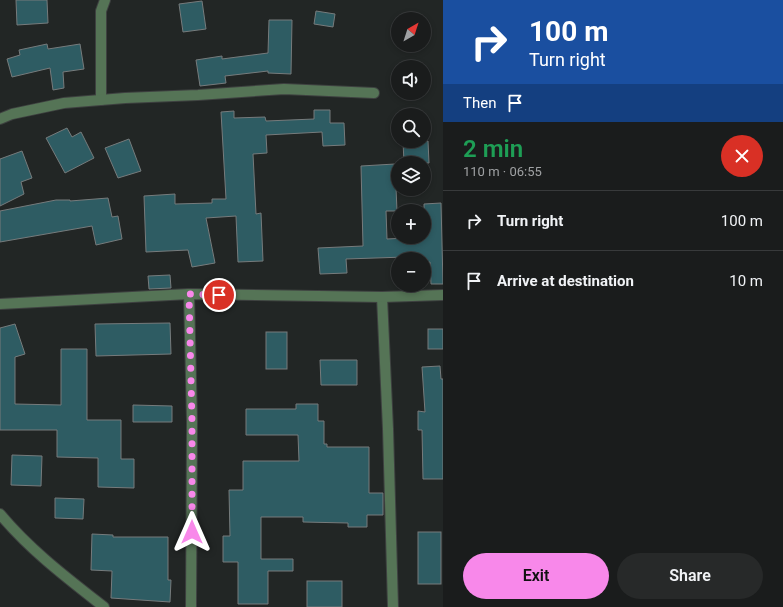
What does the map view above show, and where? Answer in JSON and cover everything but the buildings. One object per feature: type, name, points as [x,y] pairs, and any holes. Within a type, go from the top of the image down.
[{"type":"street","points":[[101,100],[101,11],[105,0]]},
{"type":"street","points":[[0,119],[12,114],[64,103],[101,100],[284,89],[374,93]]},
{"type":"street","points":[[189,294],[192,422],[192,607]]},
{"type":"street","points":[[0,304],[189,294],[382,297],[443,295]]},
{"type":"street","points":[[382,297],[394,607]]},
{"type":"street","points":[[0,514],[18,535],[45,560],[104,607]]},
{"type":"route","points":[[192,532],[192,422],[189,294],[219,295]]}]
